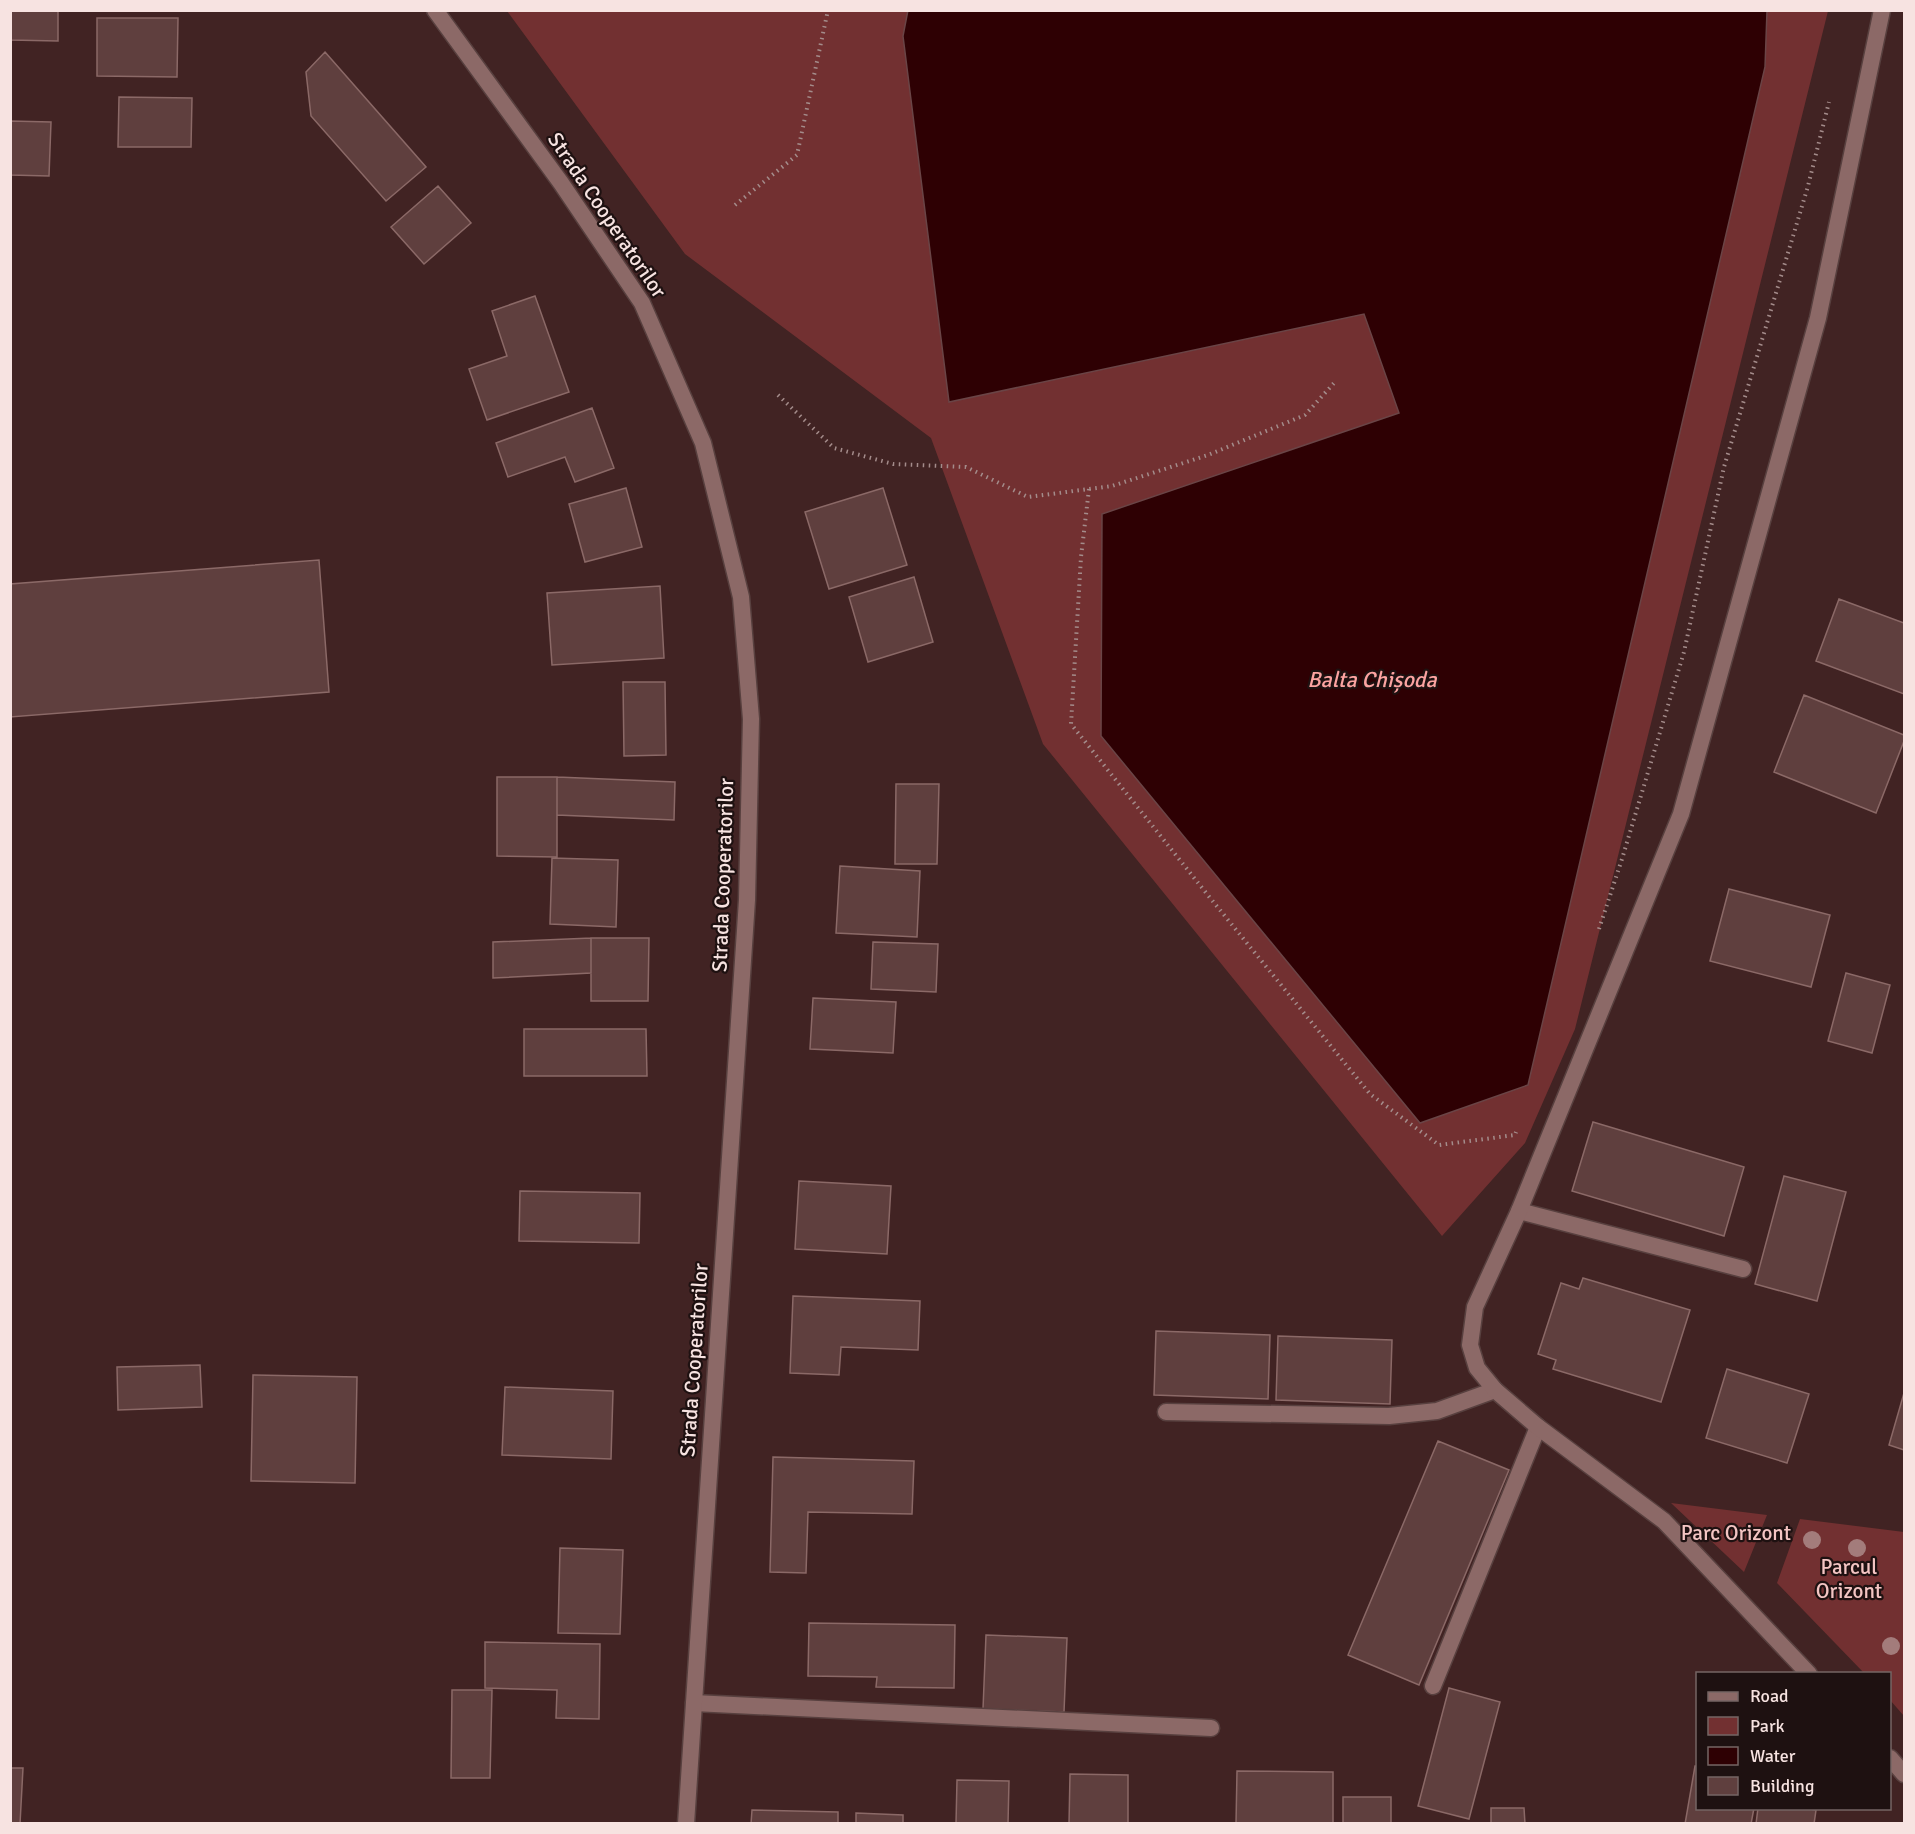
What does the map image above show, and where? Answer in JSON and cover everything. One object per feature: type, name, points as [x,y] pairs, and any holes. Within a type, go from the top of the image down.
[{"type":"street","name":"Strada Cooperatorilor","points":[[435,10],[561,183],[642,303],[703,443],[741,597],[751,719],[747,900],[686,1824]]},
{"type":"street","points":[[1807,1672],[1664,1521],[1538,1427],[1495,1389],[1476,1368],[1470,1345],[1475,1307],[1519,1211],[1682,814],[1818,318],[1882,10]]},
{"type":"street","points":[[1519,1211],[1743,1269]]},
{"type":"street","points":[[1166,1412],[1389,1416],[1437,1411],[1495,1389]]},
{"type":"street","points":[[1432,1686],[1538,1427]]},
{"type":"street","points":[[694,1704],[1211,1728]]},
{"type":"street","points":[[1891,1759],[1905,1774]]},
{"type":"path","points":[[735,205],[797,155],[828,10]]},
{"type":"path","points":[[1596,936],[1622,859],[1684,652],[1724,467],[1808,186],[1831,95]]},
{"type":"path","points":[[778,394],[834,448],[892,464],[966,467],[1028,497],[1112,486],[1208,454],[1305,415],[1334,383]]},
{"type":"path","points":[[1089,489],[1081,557],[1071,724],[1370,1094],[1439,1145],[1515,1135],[1520,1125]]},
{"type":"green space","name":"Balta Chișoda","points":[[507,11],[1828,11],[1575,1029],[1525,1143],[1442,1236],[1043,744],[931,438],[685,254]]},
{"type":"green space","name":"Parc Orizont","points":[[1671,1503],[1767,1515],[1744,1572]]},
{"type":"green space","name":"Parcul Orizont","points":[[1800,1519],[1904,1532],[1904,1716],[1891,1701],[1891,1672],[1863,1672],[1777,1583]]},
{"type":"water","name":"Balta Chișoda","points":[[908,10],[1767,11],[1765,67],[1528,1085],[1420,1123],[1101,736],[1102,514],[1399,413],[1364,314],[949,402],[903,36]]},
{"type":"building","points":[[10,10],[58,10],[58,41],[10,40]]},
{"type":"building","points":[[97,18],[178,18],[177,77],[97,76]]},
{"type":"building","points":[[325,52],[426,167],[386,201],[311,116],[306,72]]},
{"type":"building","points":[[119,97],[192,98],[191,147],[118,147]]},
{"type":"building","points":[[10,121],[51,122],[49,176],[10,175]]},
{"type":"building","points":[[438,186],[471,223],[424,264],[391,227]]},
{"type":"building","points":[[535,296],[569,392],[487,420],[469,369],[507,356],[492,311]]},
{"type":"building","points":[[592,408],[614,468],[575,482],[565,457],[508,477],[496,443]]},
{"type":"building","points":[[626,488],[642,547],[585,562],[569,504]]},
{"type":"building","points":[[883,488],[907,565],[829,589],[805,512]]},
{"type":"building","points":[[319,560],[329,692],[10,717],[10,584]]},
{"type":"building","points":[[914,577],[933,642],[868,662],[849,597]]},
{"type":"building","points":[[660,586],[664,658],[552,665],[547,593]]},
{"type":"building","points":[[1839,599],[1904,623],[1904,694],[1816,661]]},
{"type":"building","points":[[623,682],[665,682],[666,755],[624,756]]},
{"type":"building","points":[[1804,695],[1904,735],[1904,741],[1876,813],[1774,772]]},
{"type":"building","points":[[497,777],[557,777],[557,857],[497,856]]},
{"type":"building","points":[[557,777],[675,782],[674,820],[557,815]]},
{"type":"building","points":[[896,784],[939,784],[937,864],[895,864]]},
{"type":"building","points":[[552,858],[618,860],[616,927],[550,924]]},
{"type":"building","points":[[840,866],[920,871],[917,937],[836,933]]},
{"type":"building","points":[[1729,889],[1830,915],[1811,987],[1710,961]]},
{"type":"building","points":[[591,938],[649,938],[648,1001],[591,1001]]},
{"type":"building","points":[[591,938],[591,973],[493,978],[493,942]]},
{"type":"building","points":[[873,942],[938,944],[936,992],[871,989]]},
{"type":"building","points":[[1846,973],[1890,985],[1872,1053],[1828,1041]]},
{"type":"building","points":[[813,998],[896,1002],[893,1053],[810,1049]]},
{"type":"building","points":[[524,1029],[646,1029],[647,1076],[524,1076]]},
{"type":"building","points":[[1593,1122],[1744,1167],[1724,1236],[1572,1191]]},
{"type":"building","points":[[1784,1176],[1846,1192],[1817,1301],[1755,1284]]},
{"type":"building","points":[[799,1181],[891,1186],[887,1254],[795,1249]]},
{"type":"building","points":[[520,1191],[640,1193],[639,1243],[519,1241]]},
{"type":"building","points":[[1583,1278],[1690,1310],[1661,1402],[1553,1369],[1556,1360],[1538,1354],[1561,1283],[1579,1289]]},
{"type":"building","points":[[793,1296],[920,1301],[918,1350],[841,1347],[839,1375],[790,1373]]},
{"type":"building","points":[[1156,1331],[1270,1335],[1268,1399],[1154,1395]]},
{"type":"building","points":[[1278,1336],[1392,1340],[1390,1404],[1276,1400]]},
{"type":"building","points":[[200,1365],[202,1407],[118,1410],[117,1367]]},
{"type":"building","points":[[1727,1369],[1809,1394],[1787,1463],[1706,1438]]},
{"type":"building","points":[[253,1375],[357,1377],[355,1483],[251,1481]]},
{"type":"building","points":[[505,1387],[613,1391],[611,1459],[502,1455]]},
{"type":"building","points":[[1904,1393],[1904,1450],[1889,1445]]},
{"type":"building","points":[[1438,1441],[1509,1470],[1419,1685],[1348,1655]]},
{"type":"building","points":[[773,1457],[914,1461],[912,1514],[808,1512],[806,1573],[770,1572]]},
{"type":"building","points":[[560,1548],[623,1550],[620,1634],[558,1633]]},
{"type":"building","points":[[809,1623],[955,1625],[954,1688],[876,1687],[877,1677],[808,1676]]},
{"type":"building","points":[[986,1635],[1067,1638],[1064,1712],[983,1709]]},
{"type":"building","points":[[485,1642],[600,1644],[599,1719],[556,1718],[557,1690],[485,1688]]},
{"type":"building","points":[[1449,1688],[1500,1702],[1469,1819],[1418,1806]]},
{"type":"building","points":[[452,1690],[492,1690],[490,1778],[451,1778]]},
{"type":"building","points":[[1695,1766],[1696,1810],[1754,1810],[1751,1824],[1685,1824]]},
{"type":"building","points":[[10,1768],[23,1768],[20,1824],[10,1824]]},
{"type":"building","points":[[1237,1771],[1333,1772],[1333,1824],[1236,1824]]},
{"type":"building","points":[[1070,1774],[1128,1775],[1128,1824],[1069,1824]]},
{"type":"building","points":[[957,1780],[1009,1781],[1008,1824],[956,1824]]},
{"type":"building","points":[[1343,1797],[1391,1797],[1391,1824],[1343,1824]]},
{"type":"building","points":[[1491,1808],[1524,1808],[1525,1824],[1491,1824]]},
{"type":"building","points":[[752,1810],[838,1812],[838,1824],[751,1824]]},
{"type":"building","points":[[1758,1810],[1816,1810],[1814,1824],[1756,1824]]},
{"type":"building","points":[[856,1813],[903,1815],[903,1824],[856,1824]]}]
